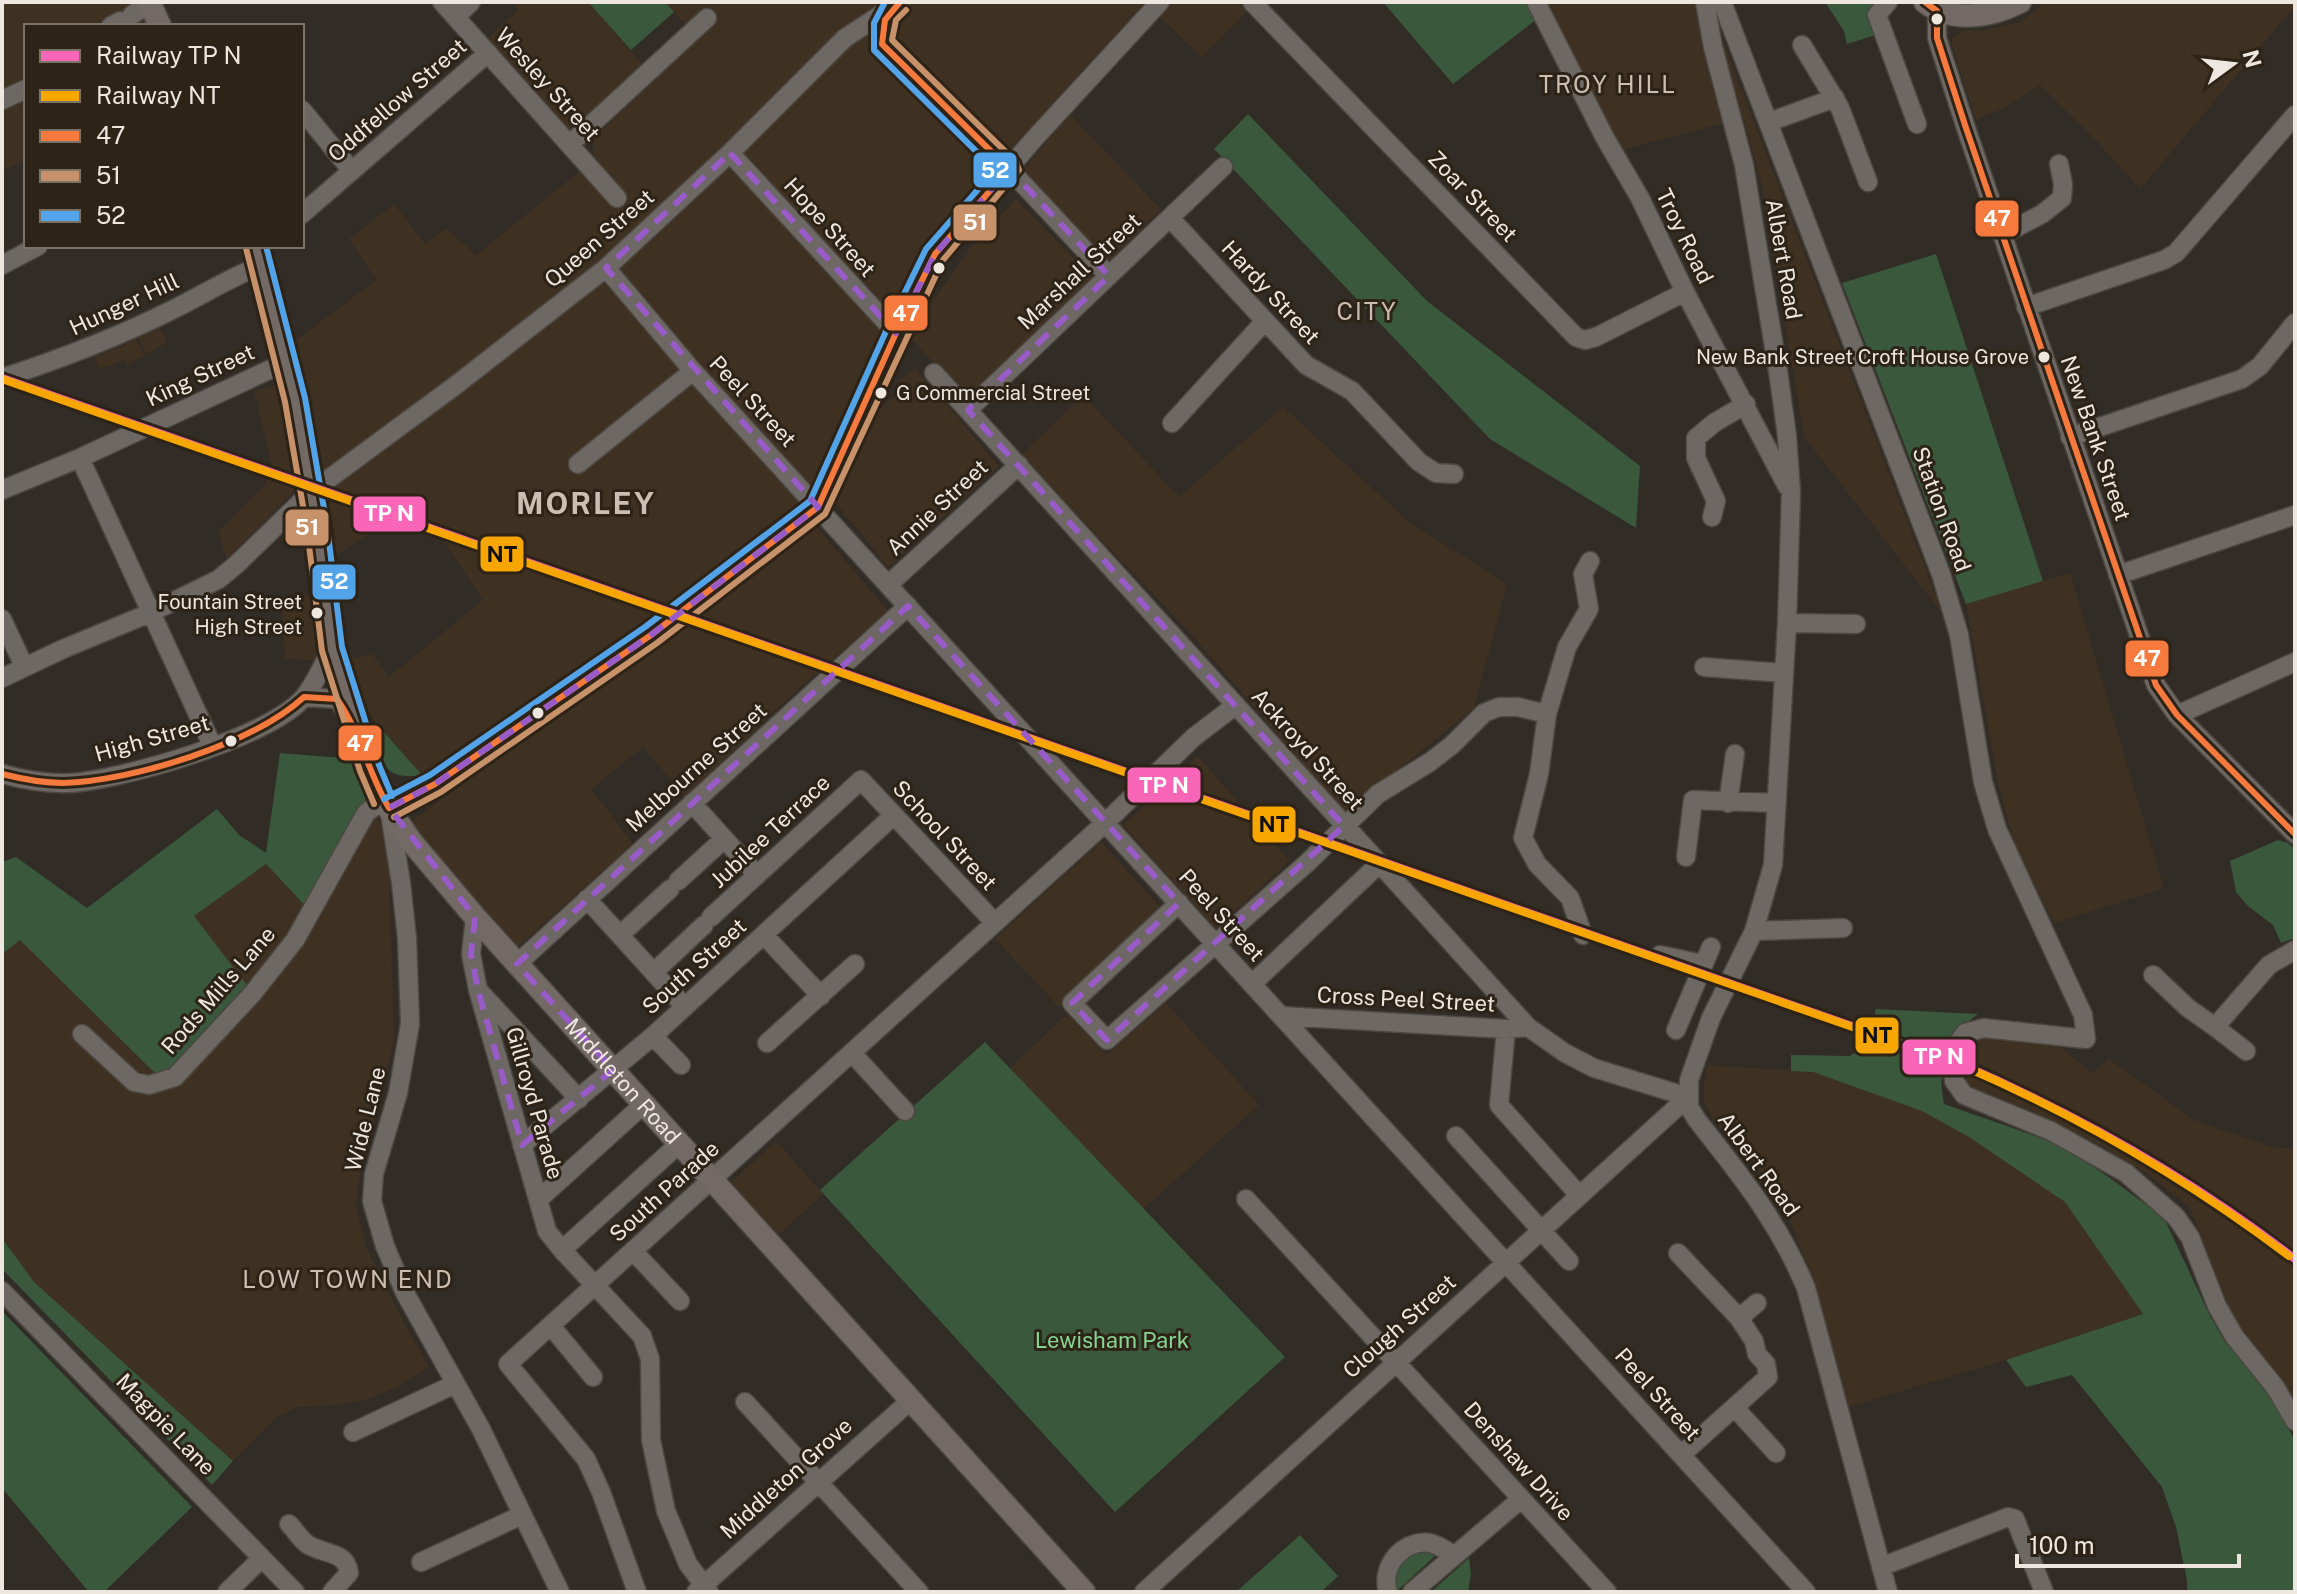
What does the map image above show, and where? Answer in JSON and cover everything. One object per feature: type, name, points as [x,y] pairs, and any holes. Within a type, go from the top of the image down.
[{"type":"main road","points":[[1931,6],[1974,15],[2020,2]]},
{"type":"main road","points":[[132,14],[155,24]]},
{"type":"main road","name":"Middleton Road","points":[[260,252],[286,362],[311,492],[332,649],[386,804],[410,840],[475,917],[1084,1592]]},
{"type":"street","name":"Wesley Street","points":[[442,2],[617,198]]},
{"type":"street","points":[[456,17],[471,2]]},
{"type":"street","points":[[386,804],[435,784],[707,594],[818,507],[935,254],[1160,2]]},
{"type":"street","name":"Zoar Street","points":[[1252,2],[1576,337],[1585,340],[1596,337],[1685,292]]},
{"type":"street","name":"Troy Road","points":[[1536,2],[1791,492]]},
{"type":"street","name":"Albert Road","points":[[1705,2],[1746,180],[1778,371],[1791,492],[1773,865],[1754,931],[1711,1018],[1689,1080],[1689,1107],[1773,1220],[1792,1253],[1806,1288],[1888,1592]]},
{"type":"street","name":"Station Road","points":[[1722,2],[1941,574],[1959,635],[1983,782],[1997,829],[2083,1015],[2086,1039],[1984,1028],[1965,1033],[1957,1044],[1954,1081],[1964,1095],[2051,1131],[2126,1173],[2176,1217],[2190,1237],[2217,1306],[2234,1336],[2275,1387],[2295,1421]]},
{"type":"street","points":[[1888,2],[1877,15],[1917,124]]},
{"type":"street","name":"New Bank Street","points":[[1931,6],[1937,38],[2002,235],[2156,685],[2177,715],[2288,814],[2295,834]]},
{"type":"street","points":[[894,7],[882,25],[882,44],[1009,169],[1109,276]]},
{"type":"street","name":"Queen Street","points":[[2,678],[219,579],[311,492],[606,268],[730,153],[845,38],[894,7]]},
{"type":"street","points":[[570,144],[707,18]]},
{"type":"street","points":[[1802,45],[1835,98],[1868,182]]},
{"type":"street","name":"Oddfellow Street","points":[[304,212],[488,53]]},
{"type":"street","points":[[2,100],[24,90]]},
{"type":"street","points":[[1769,122],[1835,98]]},
{"type":"street","points":[[304,112],[352,171]]},
{"type":"street","points":[[2026,307],[2164,260],[2176,253],[2295,115]]},
{"type":"street","name":"Hope Street","points":[[730,153],[896,333]]},
{"type":"street","points":[[2002,235],[2042,214],[2062,198],[2059,164]]},
{"type":"street","name":"Marshall Street","points":[[968,410],[1223,167]]},
{"type":"street","name":"Hardy Street","points":[[1170,218],[1306,365],[1352,391],[1419,462],[1436,473],[1454,474]]},
{"type":"street","points":[[2,265],[34,248]]},
{"type":"street","name":"Hunger Hill","points":[[2,378],[68,357],[175,309],[237,275],[260,252]]},
{"type":"street","name":"Peel Street","points":[[606,268],[693,371],[1806,1592]]},
{"type":"street","points":[[1172,423],[1265,321]]},
{"type":"street","points":[[2070,437],[2242,379],[2260,366],[2295,323]]},
{"type":"street","name":"King Street","points":[[2,490],[80,458],[286,362]]},
{"type":"street","points":[[578,464],[693,371]]},
{"type":"street","name":"Ackroyd Street","points":[[934,373],[1528,1027],[1565,1053],[1594,1068],[1688,1097]]},
{"type":"street","points":[[1712,517],[1716,501],[1696,458],[1696,438],[1746,404]]},
{"type":"street","points":[[80,458],[213,747]]},
{"type":"street","name":"Annie Street","points":[[888,585],[1019,465]]},
{"type":"street","points":[[2118,575],[2295,515]]},
{"type":"street","points":[[1583,935],[1570,898],[1537,864],[1523,838],[1539,774],[1547,714],[1567,647],[1589,609],[1583,574],[1590,561]]},
{"type":"street","name":"Melbourne Street","points":[[517,964],[908,606]]},
{"type":"street","points":[[2,619],[24,666]]},
{"type":"street","points":[[1787,623],[1856,624]]},
{"type":"street","name":"High Street","points":[[2,774],[48,783],[91,781],[213,747],[282,715],[304,697],[332,649]]},
{"type":"street","points":[[2177,715],[2295,662]]},
{"type":"street","points":[[1704,667],[1783,673]]},
{"type":"street","points":[[304,697],[337,699],[358,729]]},
{"type":"street","name":"South Parade","points":[[637,1592],[586,1459],[508,1364],[1105,823],[1194,737],[1236,705]]},
{"type":"street","points":[[1179,903],[1072,1003],[1107,1040],[1378,794],[1430,762],[1484,713],[1499,707],[1518,707],[1547,714]]},
{"type":"street","points":[[1728,803],[1735,754]]},
{"type":"street","name":"School Street","points":[[861,780],[995,923]]},
{"type":"street","name":"Jubilee Terrace","points":[[654,972],[861,780]]},
{"type":"street","points":[[1686,857],[1696,780]]},
{"type":"street","points":[[1693,800],[1776,803]]},
{"type":"street","points":[[692,803],[757,875]]},
{"type":"street","name":"Rods Mills Lane","points":[[82,1034],[134,1082],[149,1085],[175,1077],[253,993],[295,940],[366,813],[386,804]]},
{"type":"street","name":"Wide Lane","points":[[386,804],[401,883],[407,938],[410,1024],[398,1093],[374,1174],[372,1201],[381,1235],[405,1293],[481,1429],[560,1592]]},
{"type":"street","name":"South Street","points":[[522,1145],[653,1036],[893,816]]},
{"type":"street","points":[[620,935],[724,839]]},
{"type":"street","points":[[1252,984],[1379,864]]},
{"type":"street","points":[[587,899],[685,1007]]},
{"type":"street","name":"Gillroyd Parade","points":[[475,917],[471,954],[478,990],[547,1231],[642,1336],[650,1359],[651,1440],[666,1511],[688,1564],[703,1590]]},
{"type":"street","points":[[1754,931],[1843,928]]},
{"type":"street","points":[[764,935],[821,996]]},
{"type":"street","points":[[1676,1030],[1711,947]]},
{"type":"street","points":[[2215,1027],[2269,965],[2295,950]]},
{"type":"street","points":[[1660,955],[1703,964]]},
{"type":"street","points":[[767,1043],[855,964]]},
{"type":"street","points":[[2153,975],[2188,1008],[2246,1051]]},
{"type":"street","points":[[478,990],[579,1099]]},
{"type":"street","points":[[1682,1010],[1711,1018]]},
{"type":"street","name":"Cross Peel Street","points":[[1281,1016],[1506,1029],[1528,1027]]},
{"type":"street","points":[[1506,1029],[1499,1105],[1579,1195]]},
{"type":"street","points":[[653,1036],[681,1065]]},
{"type":"street","points":[[852,1053],[905,1111]]},
{"type":"street","name":"Clough Street","points":[[1144,1592],[1688,1097]]},
{"type":"street","points":[[538,1200],[644,1104]]},
{"type":"street","points":[[1456,1136],[1569,1261]]},
{"type":"street","points":[[562,1250],[680,1143]]},
{"type":"street","name":"Denshaw Drive","points":[[1248,1211],[1396,1362],[1607,1592]]},
{"type":"street","points":[[633,1251],[680,1301]]},
{"type":"street","points":[[1678,1253],[1739,1318],[1754,1341],[1757,1354],[1766,1364],[1768,1377],[1681,1455]]},
{"type":"street","name":"Magpie Lane","points":[[2,1291],[295,1592]]},
{"type":"street","points":[[1739,1318],[1757,1303]]},
{"type":"street","points":[[551,1326],[593,1377]]},
{"type":"street","points":[[353,1432],[455,1384]]},
{"type":"street","name":"Middleton Grove","points":[[703,1590],[817,1482],[910,1401]]},
{"type":"street","points":[[745,1402],[919,1592]]},
{"type":"street","points":[[1735,1408],[1776,1453]]},
{"type":"street","points":[[1412,1592],[1521,1499]]},
{"type":"street","points":[[421,1562],[522,1515]]},
{"type":"street","points":[[1881,1567],[2008,1517],[2015,1519],[2044,1592]]},
{"type":"street","points":[[289,1524],[308,1545],[343,1558],[348,1564],[349,1573],[332,1592]]},
{"type":"street","points":[[1388,1592],[1387,1572],[1401,1550],[1427,1542],[1453,1555]]},
{"type":"street","points":[[227,1592],[262,1558]]},
{"type":"highlighted area","points":[[730,153],[896,333],[935,254],[1009,169],[1089,254],[1109,276],[968,410],[1344,826],[1107,1040],[1072,1003],[1179,903],[908,606],[517,964],[613,1070],[522,1145],[478,990],[471,954],[475,917],[389,808],[435,784],[651,635],[818,507],[606,268]]},
{"type":"shaded area","points":[[2,2],[134,2],[146,24],[24,24],[24,161],[2,171]]},
{"type":"shaded area","points":[[512,2],[588,2],[644,66],[571,134],[486,40],[518,10]]},
{"type":"shaded area","points":[[665,2],[1145,2],[1012,147],[968,204],[919,259],[877,344],[802,513],[710,587],[585,672],[543,694],[422,775],[366,710],[369,707],[356,693],[350,659],[372,654],[389,677],[483,600],[419,504],[334,556],[295,341],[376,280],[349,239],[394,204],[425,244],[446,228],[476,255],[595,159],[592,147],[596,136],[698,39]]},
{"type":"shaded area","points":[[1172,2],[1237,2],[1247,12],[1202,57],[1159,16]]},
{"type":"shaded area","points":[[1544,2],[1695,2],[1706,65],[1724,123],[1621,150]]},
{"type":"shaded area","points":[[2045,2],[2295,2],[2295,6],[2140,189],[2040,85],[2006,107],[1976,120],[1952,38],[1965,30],[1981,31],[2021,22]]},
{"type":"shaded area","points":[[1724,44],[1943,614],[1804,437],[1760,177]]},
{"type":"shaded area","points":[[1070,115],[1161,209],[1108,262],[1022,171]]},
{"type":"shaded area","points":[[1016,199],[1093,278],[967,398],[905,332],[935,298],[971,247]]},
{"type":"shaded area","points":[[157,324],[168,342],[147,354],[137,336]]},
{"type":"shaded area","points":[[135,338],[145,355],[128,365],[124,360],[99,369],[94,357]]},
{"type":"shaded area","points":[[915,368],[999,466],[888,567],[832,498],[874,414],[894,397],[899,381]]},
{"type":"shaded area","points":[[278,385],[302,483],[227,559],[218,532],[267,482],[272,466],[254,391]]},
{"type":"shaded area","points":[[1083,395],[1179,497],[1283,407],[1409,522],[1507,584],[1474,708],[1345,813],[1192,635],[1021,455]]},
{"type":"shaded area","points":[[814,524],[888,611],[785,701],[685,797],[643,747],[591,789],[633,844],[516,948],[411,822],[561,711],[647,657]]},
{"type":"shaded area","points":[[2070,573],[2164,888],[2055,923],[2018,856],[1998,783],[1966,604]]},
{"type":"shaded area","points":[[314,595],[316,660],[285,659],[281,596]]},
{"type":"shaded area","points":[[1198,756],[1289,861],[1216,929],[1123,825]]},
{"type":"shaded area","points":[[373,793],[389,865],[394,1040],[358,1184],[356,1208],[367,1249],[429,1367],[399,1386],[371,1398],[339,1405],[298,1407],[275,1418],[233,1461],[34,1282],[2,1238],[2,954],[19,940],[194,916],[266,864],[306,908]]},
{"type":"shaded area","points":[[1101,842],[1161,908],[1059,1007],[995,939]]},
{"type":"shaded area","points":[[1166,1003],[1259,1105],[1143,1209],[1009,1069],[1067,1014],[1106,1055]]},
{"type":"shaded area","points":[[1974,1037],[2057,1045],[2092,1073],[2109,1059],[2194,1120],[2272,1147],[2295,1149],[2295,1400],[2231,1314],[2190,1207],[2143,1171],[2094,1142],[2037,1113],[1969,1086],[1962,1072],[1967,1047]]},
{"type":"shaded area","points":[[1706,1065],[1813,1072],[1922,1111],[1969,1136],[2065,1202],[2143,1314],[2006,1360],[1848,1407],[1814,1282],[1790,1220],[1749,1157],[1713,1120],[1703,1099]]},
{"type":"shaded area","points":[[776,1141],[823,1194],[779,1234],[731,1183]]},
{"type":"green space","points":[[588,2],[665,2],[674,12],[631,50]]},
{"type":"green space","points":[[1383,2],[1528,2],[1537,19],[1453,84]]},
{"type":"green space","points":[[1825,2],[1884,2],[1885,32],[1847,44],[1844,31]]},
{"type":"green space","points":[[1248,114],[1427,301],[1640,466],[1636,528],[1490,439],[1214,149]]},
{"type":"green space","points":[[1936,254],[2043,581],[1966,604],[1842,283]]},
{"type":"green space","points":[[378,725],[422,775],[399,775],[386,767],[370,731]]},
{"type":"green space","points":[[356,752],[373,793],[307,908],[266,864],[194,916],[253,993],[164,1082],[20,940],[2,954],[2,862],[16,857],[87,908],[217,809],[239,835],[266,853],[280,753],[343,758]]},
{"type":"green space","points":[[2278,840],[2295,849],[2295,938],[2281,943],[2273,925],[2248,906],[2236,892],[2230,861]]},
{"type":"green space","points":[[1876,1009],[1978,1014],[1959,1032],[1947,1053],[1942,1077],[1944,1104],[2058,1144],[2164,1218],[2225,1342],[2246,1364],[2275,1404],[2295,1441],[2295,1592],[2187,1592],[2176,1527],[2162,1487],[2072,1375],[2026,1387],[2006,1360],[2143,1314],[2065,1202],[1969,1137],[1922,1111],[1813,1072],[1791,1071],[1791,1055],[1850,1056],[1867,1045]]},
{"type":"green space","name":"Lewisham Park","points":[[985,1042],[1285,1357],[1115,1512],[820,1190]]},
{"type":"green space","points":[[2,1238],[34,1282],[233,1461],[212,1485],[2,1269]]},
{"type":"green space","points":[[2,1311],[192,1507],[104,1592],[89,1592],[2,1488]]},
{"type":"green space","points":[[1300,1535],[1338,1576],[1321,1592],[1236,1592]]},
{"type":"green space","points":[[1418,1551],[1439,1552],[1396,1592],[1400,1567]]},
{"type":"green space","points":[[1469,1558],[1471,1574],[1468,1592],[1431,1592]]},
{"type":"transit line","name":"52","points":[[384,799],[430,775],[645,627],[810,501],[926,249],[995,170],[874,50],[874,23],[885,2]]},
{"type":"transit line","name":"47","points":[[2,774],[63,783],[123,775],[190,757],[224,744],[255,730],[304,697],[337,699],[389,808],[435,784],[651,635],[818,507],[935,254],[1009,169],[882,44],[885,20],[900,2]]},
{"type":"transit line","name":"47","points":[[1925,2],[1937,11],[1937,38],[1965,125],[2156,685],[2177,715],[2295,834]]},
{"type":"transit line","name":"51","points":[[394,817],[441,792],[657,643],[825,514],[943,260],[1019,170],[1016,162],[892,40],[896,20],[906,10]]},
{"type":"transit line","name":"51","points":[[246,248],[285,402],[307,529],[322,651],[360,771],[374,804]]},
{"type":"transit line","name":"52","points":[[267,248],[305,398],[327,526],[342,647],[379,765],[392,796]]},
{"type":"transit line","points":[[2,378],[1963,1065],[2051,1106],[2135,1152],[2216,1202],[2295,1259]]},
{"type":"rail line","name":"NT","points":[[2,379],[1961,1065],[2048,1106],[2131,1151],[2172,1175],[2289,1256]]},
{"type":"place","name":"New Bank Street Croft House Grove","points":[[2044,357]]},
{"type":"place","name":"G Commercial Street","points":[[881,393]]},
{"type":"place","name":"Fountain Street High Street","points":[[317,613]]},
{"type":"district","name":"TROY HILL","points":[[1608,84]]},
{"type":"district","name":"CITY","points":[[1367,311]]},
{"type":"district","name":"MORLEY","points":[[586,503]]},
{"type":"district","name":"LOW TOWN END","points":[[348,1279]]}]
